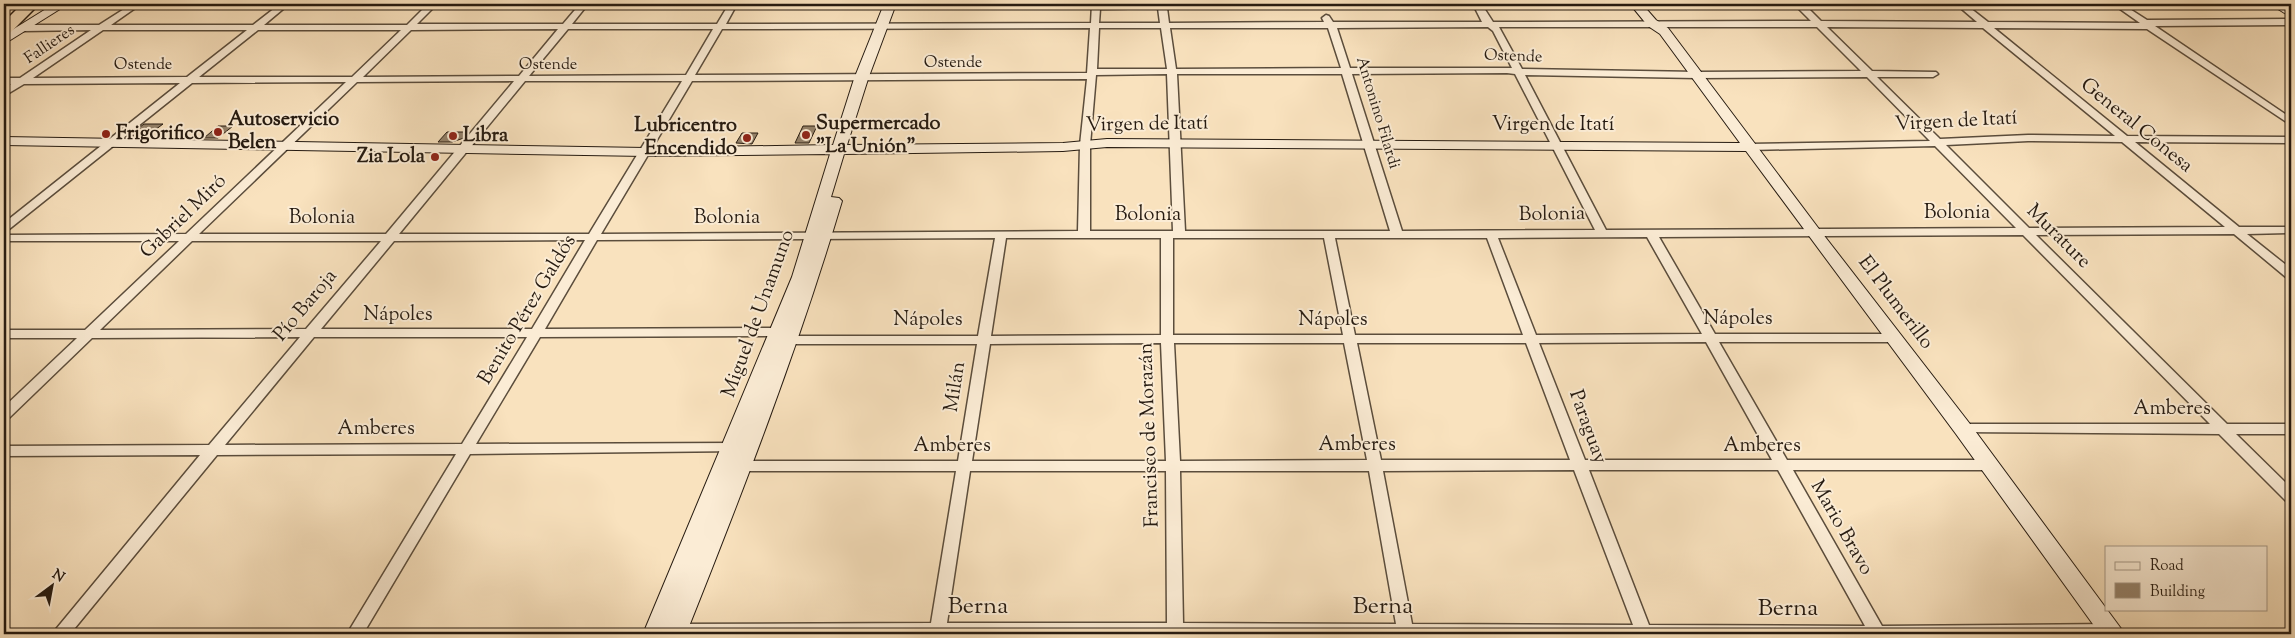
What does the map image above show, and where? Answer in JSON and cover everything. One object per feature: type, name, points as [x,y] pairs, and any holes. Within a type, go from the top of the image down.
[{"type":"highway","points":[[4,6],[8,4]]},
{"type":"highway","points":[[4,13],[19,4]]},
{"type":"highway","points":[[4,30],[31,4]]},
{"type":"street","points":[[4,40],[62,4]]},
{"type":"street","name":"Fallieres","points":[[4,93],[137,4]]},
{"type":"street","points":[[4,228],[285,4]]},
{"type":"street","name":"Gabriel Miró","points":[[4,415],[351,80],[433,4]]},
{"type":"street","name":"Pío Baroja","points":[[60,634],[462,148],[522,80],[584,4]]},
{"type":"street","name":"Benito Pérez Galdós","points":[[355,634],[646,152],[733,4]]},
{"type":"street","name":"Miguel de Unamuno","points":[[887,26],[890,4]]},
{"type":"street","name":"Miguel de Unamuno","points":[[675,633],[742,467],[784,336],[800,277],[818,236],[867,78],[887,26],[901,4]]},
{"type":"street","name":"Antonino Filardi","points":[[1320,4],[1330,24],[1346,71],[1367,144],[1397,234]]},
{"type":"street","name":"El Plumerillo","points":[[1636,4],[1664,31],[1892,338],[1963,429],[2112,633]]},
{"type":"street","name":"Murature","points":[[1799,4],[2291,497]]},
{"type":"street","points":[[1084,234],[1085,146],[1096,5],[1856,4]]},
{"type":"street","name":"General Conesa","points":[[1960,4],[2291,275]]},
{"type":"street","points":[[2117,4],[2291,122]]},
{"type":"street","points":[[2276,4],[2291,13]]},
{"type":"street","name":"Francisco de Morazán","points":[[1162,5],[1171,56],[1175,143],[1168,339],[1175,632]]},
{"type":"street","points":[[1479,5],[1486,21],[1498,30],[1602,233]]},
{"type":"street","points":[[24,28],[1330,24],[2147,24],[2291,22]]},
{"type":"street","name":"Ostende","points":[[4,81],[867,78],[1172,72],[1346,71],[1697,75],[1933,74]]},
{"type":"street","name":"Virgen de Itatí","points":[[4,141],[646,152],[1085,146],[1107,143],[1750,147],[1938,144],[1952,141],[2028,138],[2291,140]]},
{"type":"street","name":"Bolonia","points":[[4,238],[1001,234],[1329,235],[2291,230]]},
{"type":"street","name":"Mario Bravo","points":[[1651,233],[1878,634]]},
{"type":"street","name":"Milán","points":[[937,633],[1001,234]]},
{"type":"street","name":"Paraguay","points":[[1491,234],[1643,633]]},
{"type":"street","points":[[1329,235],[1406,632]]},
{"type":"street","name":"Nápoles","points":[[4,334],[536,334],[1168,339],[1892,338]]},
{"type":"street","name":"Miguel de Unamuno","points":[[655,633],[725,465],[730,448],[784,336]]},
{"type":"street","name":"Amberes","points":[[1963,429],[2291,429]]},
{"type":"street","name":"Amberes","points":[[4,451],[748,448]]},
{"type":"street","name":"Amberes","points":[[725,465],[742,467],[1989,465]]},
{"type":"street","name":"Berna","points":[[655,633],[2112,633]]},
{"type":"building","points":[[144,124],[163,124],[147,136],[128,136]]},
{"type":"building","name":"Autoservicio Belen","points":[[218,126],[233,126],[218,138],[204,138]]},
{"type":"building","name":"Supermercado \"La Unión\"","points":[[803,126],[817,126],[809,143],[795,143]]},
{"type":"building","name":"Libra","points":[[447,132],[469,132],[464,138],[452,142],[438,142]]},
{"type":"building","name":"Lubricentro Encendido","points":[[742,133],[758,133],[752,144],[736,143]]},
{"type":"place","name":"Autoservicio Belen","points":[[218,132]]},
{"type":"place","name":"Frigorifico","points":[[106,134]]},
{"type":"place","name":"Supermercado \"La Unión\"","points":[[806,135]]},
{"type":"place","name":"Libra","points":[[453,136]]},
{"type":"place","name":"Lubricentro Encendido","points":[[747,138]]},
{"type":"place","name":"Zia Lola","points":[[435,157]]}]
